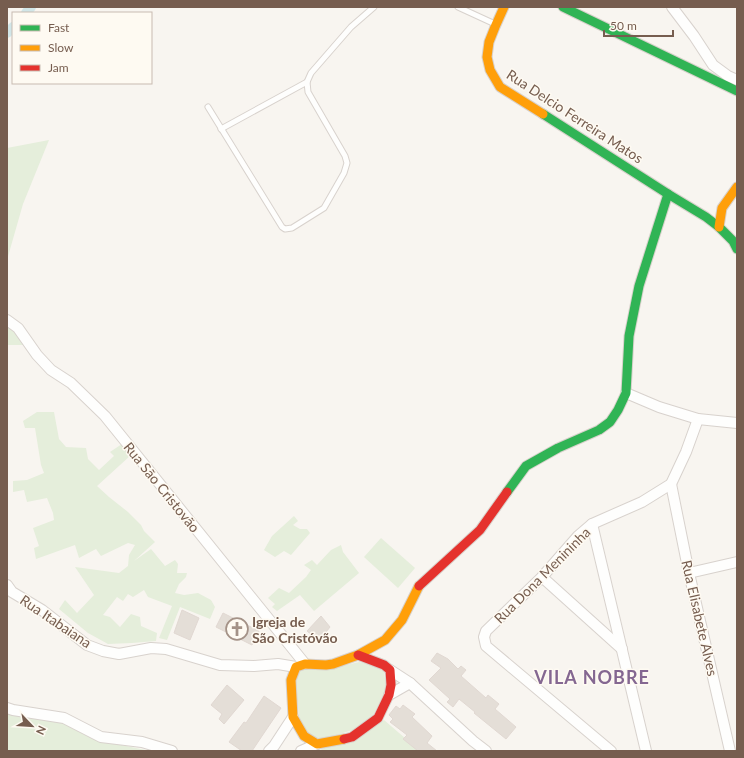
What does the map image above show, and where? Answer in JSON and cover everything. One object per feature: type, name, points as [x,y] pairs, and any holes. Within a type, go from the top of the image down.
[{"type":"street","name":"Rua Delcio Ferreira Matos","points":[[504,7],[496,24],[488,48],[488,64],[492,76],[500,87],[706,217],[733,241],[737,249]]},
{"type":"street","points":[[563,7],[737,91]]},
{"type":"street","points":[[672,7],[694,36],[713,65],[728,76],[737,80]]},
{"type":"street","points":[[706,217],[722,208],[737,187]]},
{"type":"street","points":[[317,744],[304,736],[292,717],[291,680],[293,673],[301,665],[333,664],[358,655],[385,640],[402,620],[419,586],[480,530],[526,466],[558,448],[599,430],[610,422],[618,410],[626,393],[629,336],[638,286],[668,194]]},
{"type":"street","points":[[719,227],[722,208]]},
{"type":"street","name":"Rua São Cristovão","points":[[7,320],[18,328],[37,355],[51,370],[71,383],[104,416],[301,665]]},
{"type":"street","points":[[626,393],[659,407],[698,419],[737,423]]},
{"type":"street","points":[[671,484],[686,452],[698,419]]},
{"type":"street","name":"Rua Dona Menininha","points":[[611,751],[486,646],[484,637],[486,630],[542,577],[578,536],[592,524],[642,502],[671,484]]},
{"type":"street","name":"Rua Elisabete Alves","points":[[671,484],[689,574],[730,750]]},
{"type":"street","points":[[592,524],[646,751]]},
{"type":"street","points":[[689,574],[737,562]]},
{"type":"street","points":[[542,577],[622,649]]},
{"type":"street","name":"Rua Itabaiana","points":[[7,585],[12,592],[42,610],[87,645],[103,652],[119,654],[152,648],[166,649],[220,665],[301,665]]},
{"type":"street","points":[[301,751],[317,744],[352,738],[378,718],[389,695],[391,685],[383,652],[385,640]]},
{"type":"street","points":[[358,655],[387,668],[410,683],[467,736],[486,751]]},
{"type":"street","points":[[389,695],[410,683]]},
{"type":"street","points":[[7,708],[64,718],[101,737],[142,742],[172,751]]},
{"type":"street","points":[[268,751],[274,746],[292,717]]},
{"type":"lane","points":[[208,107],[282,227],[285,229],[292,228],[324,208],[344,173],[347,163],[346,156],[308,92],[307,82],[311,73],[351,27],[374,7]]},
{"type":"lane","points":[[458,7],[496,24]]},
{"type":"lane","points":[[222,129],[307,82]]},
{"type":"green space","points":[[49,140],[23,204],[7,260],[7,148]]},
{"type":"green space","points":[[7,324],[16,332],[25,345],[7,345]]},
{"type":"green space","points":[[37,412],[54,412],[59,439],[66,447],[86,448],[88,459],[99,470],[114,456],[110,452],[122,444],[131,455],[97,486],[128,512],[155,542],[134,561],[151,549],[165,566],[175,560],[178,564],[177,573],[187,573],[186,577],[179,584],[175,593],[184,595],[198,593],[211,600],[215,607],[210,619],[180,607],[167,640],[159,638],[172,606],[148,597],[144,590],[133,597],[128,594],[123,601],[117,597],[103,615],[110,617],[120,627],[131,614],[140,617],[141,626],[157,633],[156,641],[108,644],[88,633],[59,609],[65,600],[77,613],[94,595],[75,567],[119,573],[128,566],[129,555],[135,545],[128,543],[101,556],[96,549],[79,558],[75,545],[36,559],[34,548],[39,546],[33,528],[54,520],[53,513],[47,498],[27,502],[24,490],[13,492],[13,481],[27,480],[44,473],[41,465],[35,428],[25,428],[23,421]]},
{"type":"green space","points":[[294,516],[298,521],[293,525],[300,529],[307,529],[310,533],[291,555],[284,551],[275,557],[264,550],[272,536]]},
{"type":"green space","points":[[381,538],[415,568],[398,588],[364,557]]},
{"type":"green space","points":[[341,545],[343,552],[359,573],[314,611],[300,595],[277,611],[272,607],[275,604],[268,598],[279,588],[289,593],[306,577],[311,570],[304,565],[312,560],[317,565],[331,550]]},
{"type":"green space","points":[[359,662],[383,668],[387,689],[372,717],[362,727],[321,740],[308,734],[300,722],[295,686],[299,670],[342,666]]},
{"type":"green space","points":[[7,713],[27,718],[63,721],[112,743],[150,751],[7,751]]},
{"type":"green space","points":[[384,720],[420,751],[316,751],[320,750]]},
{"type":"building","points":[[182,610],[199,618],[190,640],[174,633]]},
{"type":"building","name":"Igreja de São Cristóvão","points":[[223,613],[259,631],[252,645],[216,627]]},
{"type":"building","points":[[321,616],[330,627],[319,641],[307,631]]},
{"type":"building","points":[[437,653],[448,659],[458,669],[461,666],[466,670],[461,676],[486,698],[488,695],[499,704],[495,709],[516,727],[506,739],[459,699],[453,707],[447,702],[450,699],[429,680],[441,668],[431,661]]},
{"type":"building","points":[[227,685],[244,700],[224,724],[219,719],[222,714],[211,705]]},
{"type":"building","points":[[264,696],[281,708],[252,751],[242,751],[229,742],[244,722],[246,723]]},
{"type":"building","points":[[403,705],[415,714],[412,717],[432,736],[427,743],[437,751],[418,751],[403,739],[407,735],[390,722],[393,719],[389,715],[396,706],[400,709]]},
{"type":"waterway","points":[[27,12],[31,7]]},
{"type":"waterway","points":[[7,33],[12,28]]},
{"type":"traffic: fast","points":[[563,7],[737,91]]},
{"type":"traffic: fast","points":[[543,114],[706,217],[733,241],[737,249]]},
{"type":"traffic: fast","points":[[507,492],[526,466],[558,448],[599,430],[610,422],[618,410],[626,393],[629,336],[639,286],[668,194]]},
{"type":"traffic: slow","points":[[504,7],[489,42],[487,57],[490,70],[500,87],[543,114]]},
{"type":"traffic: slow","points":[[719,227],[722,208],[737,187]]},
{"type":"traffic: slow","points":[[344,739],[317,744],[304,736],[293,717],[291,680],[296,667],[305,664],[333,664],[358,655],[385,640],[402,620],[419,586]]},
{"type":"traffic: jam","points":[[419,586],[480,530],[507,492]]},
{"type":"traffic: jam","points":[[344,739],[352,737],[378,718],[389,695],[391,685],[390,670],[384,665],[358,655]]},
{"type":"place","name":"Igreja de São Cristóvão","points":[[237,629]]},
{"type":"district","name":"VILA NOBRE","points":[[592,677]]}]
